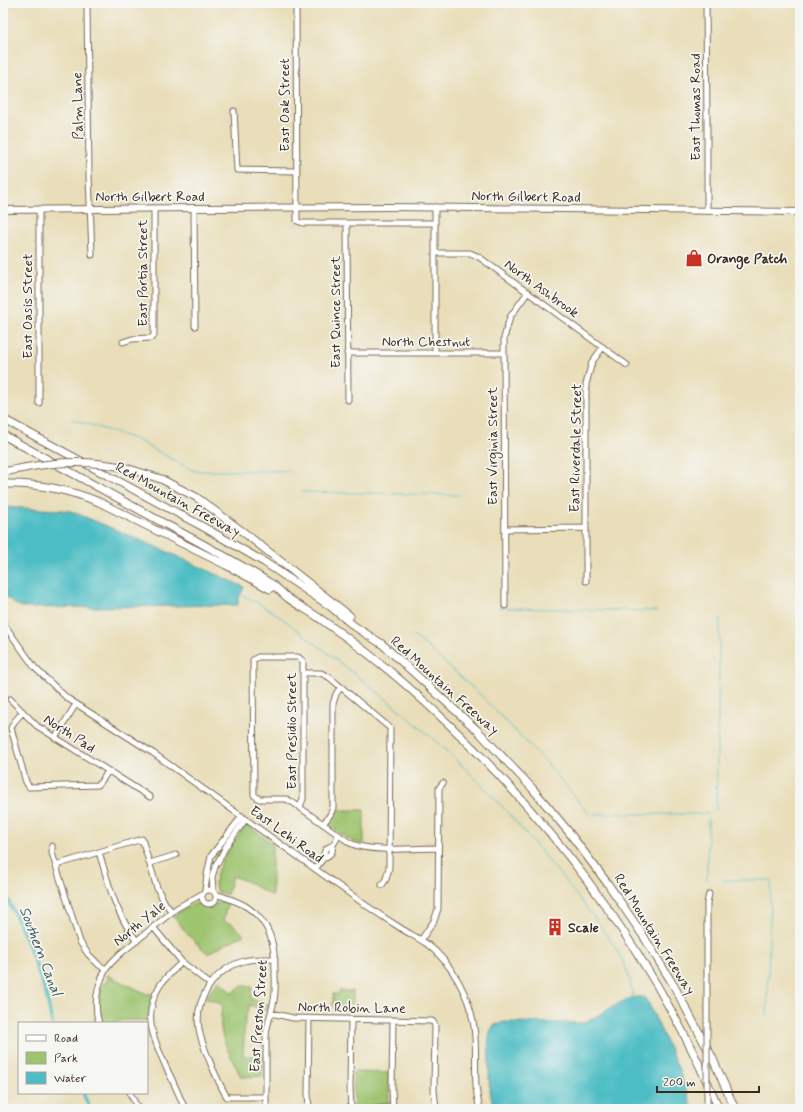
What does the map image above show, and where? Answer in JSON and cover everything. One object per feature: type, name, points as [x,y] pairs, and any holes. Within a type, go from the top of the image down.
[{"type":"highway","name":"Red Mountain Freeway","points":[[3,419],[251,554],[330,606],[354,626],[382,644],[477,730],[532,788],[568,831],[608,884],[644,937],[674,986],[712,1057],[735,1109]]},
{"type":"highway","name":"Red Mountain Freeway","points":[[3,435],[230,559],[275,587],[288,598],[322,619],[348,638],[405,684],[469,743],[522,799],[599,895],[630,941],[683,1032],[719,1109]]},
{"type":"highway","points":[[3,472],[47,463],[103,463],[126,468],[161,479],[196,497],[242,531],[334,603],[382,644]]},
{"type":"highway","points":[[3,484],[51,487],[83,495],[226,565],[288,598]]},
{"type":"main road","name":"North Gilbert Road","points":[[3,210],[435,207],[707,210],[800,214]]},
{"type":"street","name":"Palm Lane","points":[[88,3],[92,255]]},
{"type":"street","name":"East Oak Street","points":[[296,3],[296,208]]},
{"type":"street","name":"East Thomas Road","points":[[706,3],[707,210]]},
{"type":"street","points":[[234,111],[237,170],[296,171]]},
{"type":"street","points":[[435,207],[435,353]]},
{"type":"street","name":"East Portia Street","points":[[123,342],[132,339],[153,337],[154,334],[154,208]]},
{"type":"street","points":[[194,208],[195,326]]},
{"type":"street","points":[[296,208],[296,219],[297,221],[303,223],[435,223]]},
{"type":"street","name":"East Oasis Street","points":[[39,209],[39,403]]},
{"type":"street","name":"East Quince Street","points":[[347,223],[348,400]]},
{"type":"street","name":"North Ashbrook","points":[[435,253],[464,253],[474,255],[528,292],[627,365]]},
{"type":"street","name":"East Virginia Street","points":[[505,606],[504,338],[506,327],[510,318],[528,292]]},
{"type":"street","name":"East Riverdale Street","points":[[586,581],[586,384],[592,362],[602,347]]},
{"type":"street","name":"North Chestnut","points":[[347,353],[504,353]]},
{"type":"street","points":[[505,529],[586,528]]},
{"type":"street","name":"East Lehi Road","points":[[3,623],[35,668],[56,689],[76,704],[153,753],[378,914],[421,940],[447,964],[464,993],[470,1011],[474,1029],[475,1083],[480,1109]]},
{"type":"street","name":"East Presidio Street","points":[[258,657],[298,657],[303,662],[303,673],[303,799],[300,806],[286,799],[259,799],[254,794],[252,660],[258,657]]},
{"type":"street","points":[[303,673],[321,673],[329,677],[389,725],[391,732],[389,872],[382,885]]},
{"type":"street","points":[[323,824],[333,808],[333,704],[336,694],[341,687]]},
{"type":"street","name":"North Pad","points":[[10,700],[37,726],[150,797]]},
{"type":"street","points":[[55,738],[76,704]]},
{"type":"street","points":[[22,713],[11,728],[26,782],[29,787],[98,785],[104,779],[108,771]]},
{"type":"street","points":[[421,940],[434,921],[438,909],[439,788],[443,783]]},
{"type":"street","points":[[300,806],[350,843],[360,847],[438,848]]},
{"type":"street","points":[[204,901],[207,875],[212,856],[215,850],[244,817]]},
{"type":"street","points":[[215,901],[212,882],[216,864],[223,855],[226,846],[244,817]]},
{"type":"street","points":[[315,869],[323,859],[326,848],[333,845],[339,835]]},
{"type":"street","points":[[56,865],[142,839],[161,897],[172,912]]},
{"type":"street","points":[[52,846],[52,853],[80,942],[88,954],[99,965],[106,969],[100,983],[97,997],[99,1022]]},
{"type":"street","points":[[215,850],[223,855]]},
{"type":"street","points":[[99,852],[118,911],[127,929],[137,941]]},
{"type":"street","points":[[150,863],[176,855]]},
{"type":"street","name":"East Preston Street","points":[[204,892],[214,892],[246,906],[262,920],[272,939],[275,959],[275,995],[266,1036],[266,1109]]},
{"type":"street","name":"North Yale","points":[[106,969],[115,958],[172,912],[204,892]]},
{"type":"street","points":[[707,1109],[707,903],[709,894]]},
{"type":"street","points":[[192,900],[204,901],[209,904],[228,898]]},
{"type":"street","points":[[153,927],[182,962],[210,984]]},
{"type":"street","points":[[266,1097],[227,1097],[202,1044],[198,1028],[200,1005],[206,991],[210,984],[223,971],[240,962],[251,959],[275,959]]},
{"type":"street","points":[[182,962],[159,987],[154,999],[150,1020],[155,1042],[185,1109]]},
{"type":"street","name":"North Robin Lane","points":[[271,1012],[288,1018],[429,1021],[434,1023],[434,1090],[436,1109]]},
{"type":"street","points":[[309,1019],[309,1109]]},
{"type":"street","points":[[351,1020],[351,1109]]},
{"type":"street","points":[[376,1109],[393,1108],[393,1020]]},
{"type":"street","points":[[130,1094],[138,1109]]},
{"type":"green space","points":[[335,810],[364,810],[364,844],[353,842],[327,824],[334,816]]},
{"type":"green space","points":[[247,825],[273,844],[272,896],[246,881],[232,876],[227,895],[218,892],[215,886],[219,868],[224,858],[236,838]]},
{"type":"green space","points":[[223,901],[228,902],[223,921],[234,925],[244,935],[208,954],[189,936],[173,916],[190,905],[199,903],[210,906]]},
{"type":"green space","points":[[107,975],[147,994],[152,994],[148,1020],[103,1022],[100,1015],[100,991],[108,979]]},
{"type":"green space","points":[[219,980],[232,993],[242,986],[252,986],[251,999],[270,1004],[268,1011],[250,1005],[245,1018],[243,1056],[263,1056],[262,1076],[241,1077],[227,1048],[221,1023],[223,1005],[206,998]]},
{"type":"green space","points":[[339,991],[353,991],[353,1011],[336,1011],[333,1005],[333,994],[339,994]]},
{"type":"green space","points":[[353,1072],[389,1073],[389,1102],[387,1104],[356,1108],[354,1106]]},
{"type":"water","points":[[3,507],[71,511],[159,548],[244,587],[238,599],[238,605],[30,608],[18,606],[3,594]]},
{"type":"water","points":[[644,997],[649,1004],[679,1070],[693,1109],[495,1109],[490,1092],[488,1048],[489,1035],[493,1026],[505,1022],[584,1023],[627,999]]},
{"type":"waterway","points":[[72,419],[135,439],[196,471],[290,471]]},
{"type":"waterway","points":[[302,492],[459,495]]},
{"type":"waterway","points":[[240,594],[275,613],[354,673],[430,736],[478,781],[539,849],[603,930],[623,961],[631,984],[633,998]]},
{"type":"waterway","points":[[499,607],[504,607]]},
{"type":"waterway","points":[[507,608],[657,611]]},
{"type":"waterway","points":[[716,810],[720,618]]},
{"type":"waterway","points":[[410,634],[424,644],[485,699]]},
{"type":"waterway","points":[[486,701],[547,763],[589,814]]},
{"type":"waterway","points":[[594,814],[708,814]]},
{"type":"waterway","points":[[707,880],[708,819]]},
{"type":"waterway","points":[[723,880],[771,881]]},
{"type":"waterway","points":[[767,1017],[771,883]]},
{"type":"waterway","name":"Southern Canal","points":[[3,889],[26,938],[46,994],[52,1022]]},
{"type":"waterway","name":"Southern Canal","points":[[83,1094],[90,1109]]},
{"type":"place","name":"Orange Patch","points":[[694,258]]},
{"type":"place","name":"Scale","points":[[555,927]]}]
